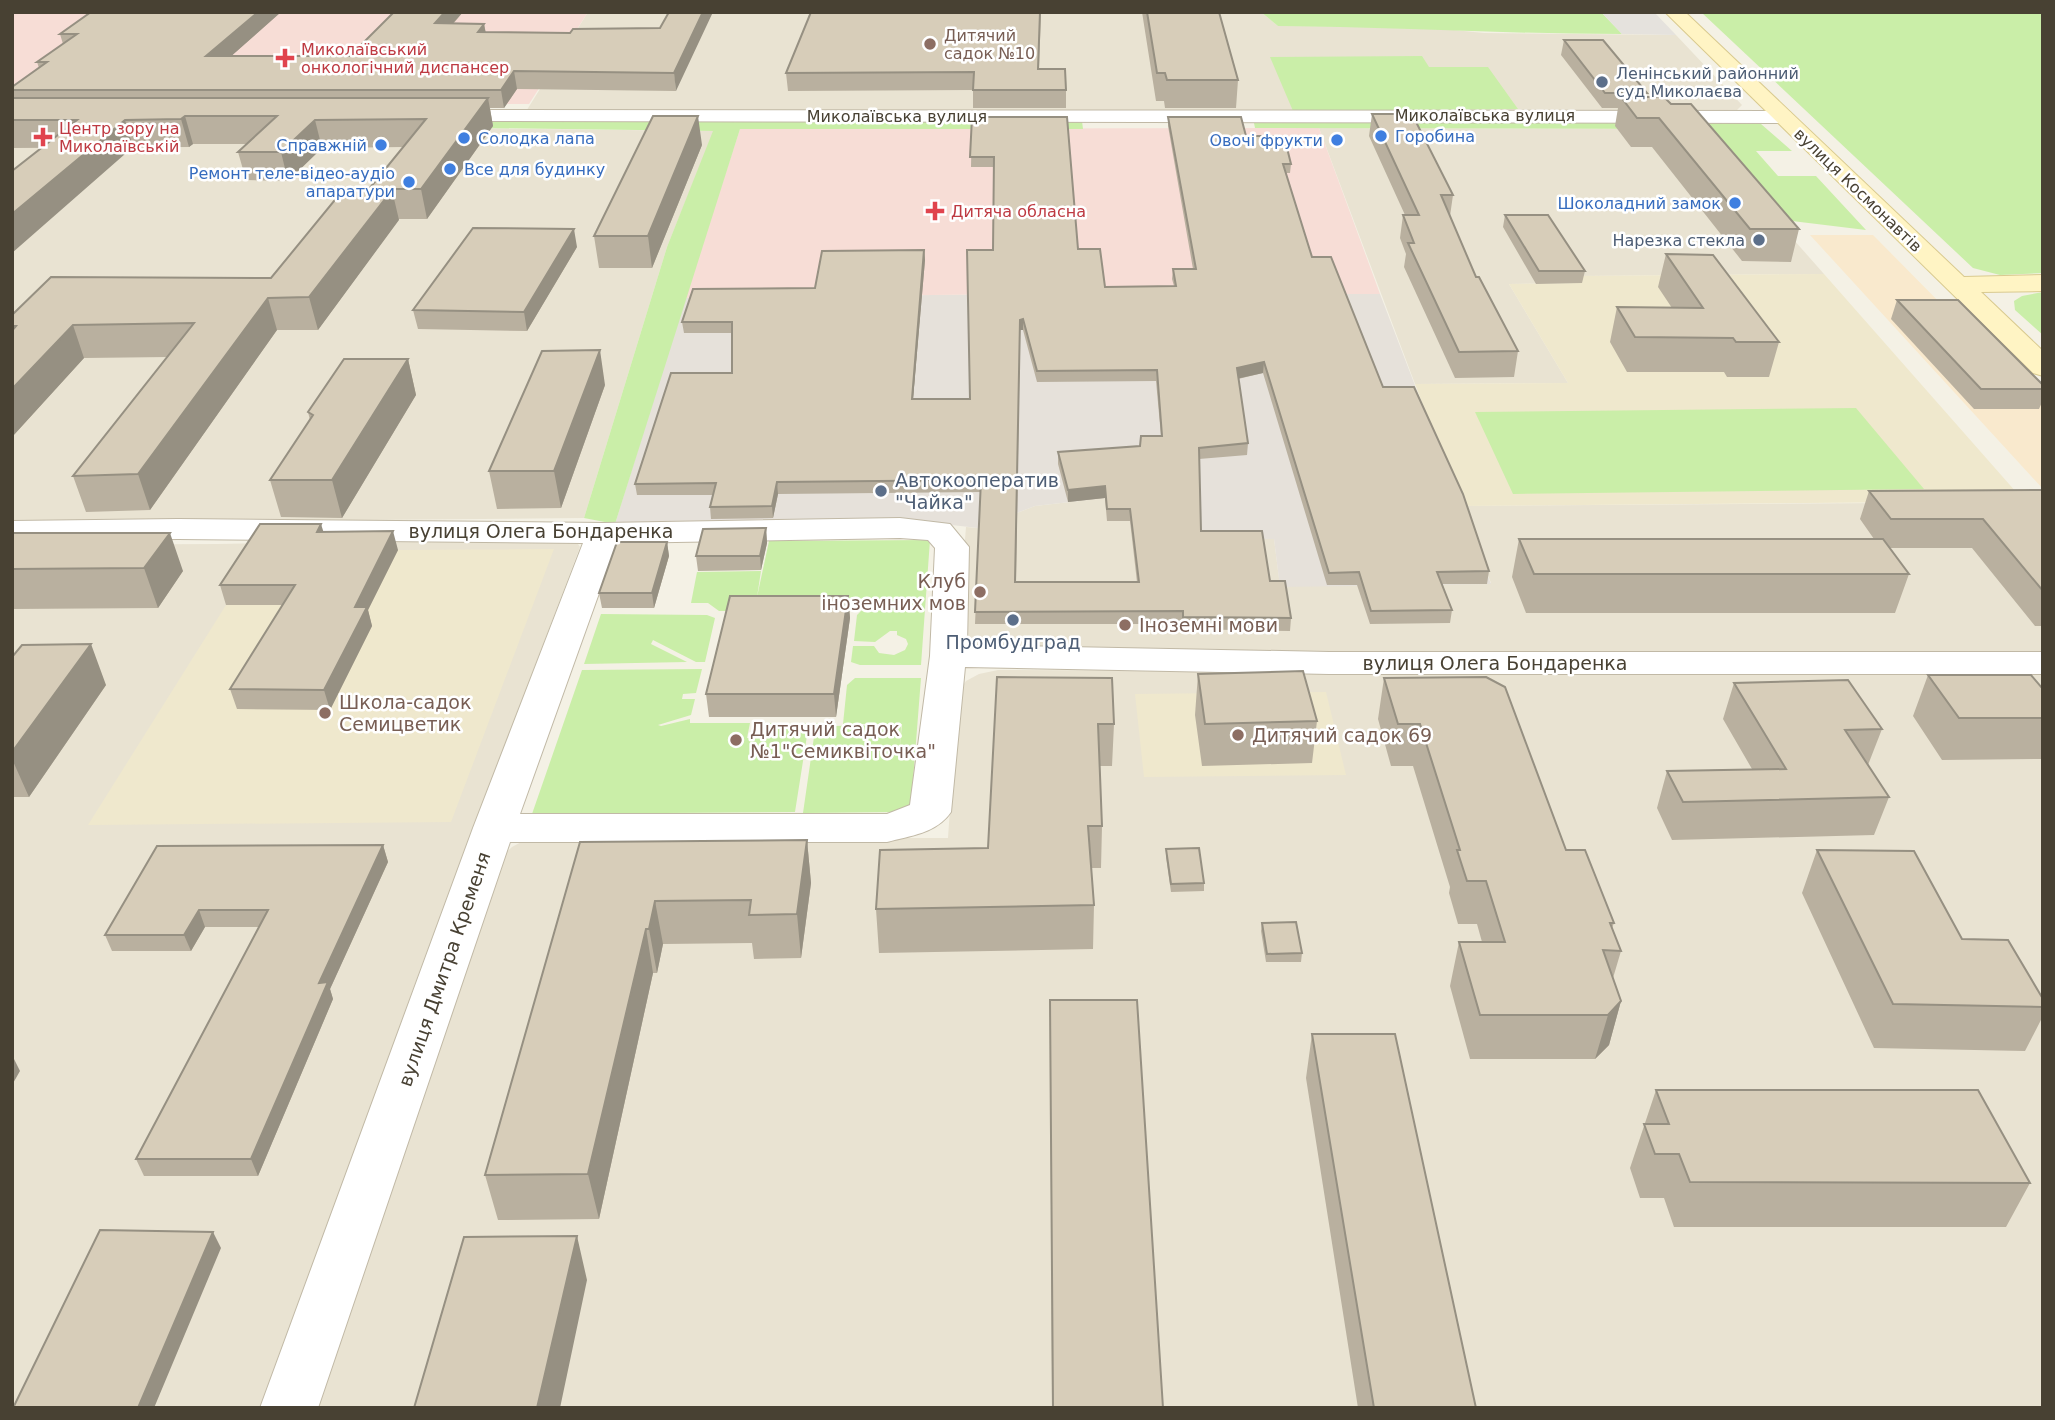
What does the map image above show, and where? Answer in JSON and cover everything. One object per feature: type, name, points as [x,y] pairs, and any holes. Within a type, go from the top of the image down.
[{"type":"main road","name":"вулиця Космонавтів","points":[[1674,12],[2043,367]]},
{"type":"main road","points":[[1956,285],[2043,283]]},
{"type":"street","name":"Миколаївська вулиця","points":[[421,116],[1782,117]]},
{"type":"street","name":"вулиця Олега Бондаренка","points":[[12,531],[192,529],[604,533],[900,528],[938,531],[952,547],[948,656],[930,812],[912,822],[887,828],[494,828]]},
{"type":"street","name":"вулиця Дмитра Кременя","points":[[289,1408],[494,828],[604,533]]},
{"type":"street","name":"вулиця Олега Бондаренка","points":[[948,656],[1329,663],[2043,663]]},
{"type":"shaded area","name":"Миколаївський онкологічний диспансер","points":[[12,12],[588,12],[529,104],[12,106]]},
{"type":"shaded area","points":[[588,12],[1261,12],[1278,26],[1424,27],[1484,33],[1676,35],[1742,105],[1736,111],[1727,113],[525,113]]},
{"type":"shaded area","points":[[1601,12],[1654,12],[1676,35],[1622,34]]},
{"type":"shaded area","points":[[346,127],[714,131],[667,247],[584,518],[12,523],[12,130]]},
{"type":"shaded area","points":[[1319,128],[1696,129],[1824,274],[1579,276],[1582,283],[1509,284],[1568,383],[1415,384]]},
{"type":"shaded area","name":"Дитяча обласна","points":[[1319,128],[1380,294],[685,298],[740,129]]},
{"type":"shaded area","points":[[1810,235],[1873,235],[2043,407],[2043,489]]},
{"type":"shaded area","points":[[1824,274],[2024,501],[1461,506],[1415,384],[1568,383],[1509,284],[1581,283],[1578,276]]},
{"type":"shaded area","points":[[1380,294],[1491,584],[1280,587],[1274,539],[1178,538],[1172,498],[1104,498],[1035,506],[978,528],[908,520],[615,524],[685,298]]},
{"type":"shaded area","points":[[1172,497],[1178,538],[1274,539],[1280,586],[1491,583],[1461,506],[2043,502],[2043,651],[956,651],[966,527],[978,528],[1035,506],[1105,498]]},
{"type":"shaded area","points":[[563,537],[576,541],[580,547],[420,970],[263,1408],[12,1408],[12,545]]},
{"type":"shaded area","name":"Школа-садок Семицветик","points":[[554,549],[451,822],[88,825],[260,551]]},
{"type":"shaded area","points":[[998,670],[2043,675],[2043,1408],[314,1408],[501,857],[527,839],[549,838],[948,838],[958,693],[966,681],[979,674]]},
{"type":"shaded area","name":"Дитячий садок 69","points":[[1326,692],[1346,775],[1144,777],[1135,694]]},
{"type":"green space","points":[[1261,12],[1601,12],[1622,34],[1278,26]]},
{"type":"green space","points":[[1701,12],[2043,12],[2043,273],[2000,275],[1973,268]]},
{"type":"green space","points":[[1422,56],[1429,67],[1488,67],[1518,109],[1293,111],[1270,57]]},
{"type":"green space","points":[[1683,120],[1696,129],[1255,128],[1254,123],[1259,121]]},
{"type":"green space","points":[[1082,121],[1083,129],[740,129],[615,524],[584,518],[667,247],[713,131],[12,122]]},
{"type":"green space","points":[[1702,122],[1761,124],[1792,151],[1756,151],[1778,176],[1816,176],[1866,230],[1792,221]]},
{"type":"green space","points":[[2043,292],[2043,335],[2015,310],[2014,301],[2022,296]]},
{"type":"green space","points":[[1856,408],[1924,489],[1513,494],[1475,412]]},
{"type":"green space","points":[[930,540],[921,665],[860,665],[851,662],[853,646],[874,646],[879,653],[894,655],[905,650],[908,644],[906,639],[897,635],[897,631],[890,631],[875,642],[854,641],[857,615],[862,610],[852,607],[851,610],[719,611],[708,603],[691,603],[697,572],[761,571],[757,597],[769,541]]},
{"type":"green space","points":[[601,614],[707,615],[715,618],[705,662],[696,662],[653,640],[651,644],[687,662],[584,664]]},
{"type":"green space","points":[[702,669],[696,693],[683,694],[682,699],[695,699],[691,715],[658,725],[690,719],[690,723],[750,723],[747,738],[754,738],[758,723],[809,723],[795,812],[532,814],[582,670]]},
{"type":"green space","points":[[855,678],[921,678],[911,806],[899,812],[803,813],[816,723],[832,726],[901,725],[900,747],[902,724],[843,724],[847,685]]},
{"type":"building","name":"Миколаївський онкологічний диспансер","points":[[91,12],[258,12],[206,56],[350,56],[394,12],[445,12],[435,23],[484,24],[478,32],[570,33],[573,29],[660,28],[669,12],[703,12],[674,73],[514,71],[501,90],[12,90],[12,87],[47,62],[37,62],[77,34],[60,34]]},
{"type":"building","name":"Дитячий садок №10","points":[[811,12],[1040,12],[1038,69],[1065,69],[1066,90],[973,90],[974,72],[786,73]]},
{"type":"building","points":[[1147,12],[1219,12],[1238,80],[1167,80],[1165,73],[1157,73]]},
{"type":"building","points":[[1564,40],[1603,40],[1647,93],[1605,93]]},
{"type":"building","points":[[1621,97],[1664,97],[1671,104],[1691,104],[1799,229],[1750,229],[1659,118],[1637,118]]},
{"type":"building","points":[[12,98],[488,98],[421,189],[369,189],[426,119],[315,120],[281,152],[238,152],[277,116],[185,116],[181,119],[125,120],[12,214],[12,171],[77,120],[12,120]]},
{"type":"building","points":[[1372,114],[1412,114],[1453,195],[1441,195],[1476,277],[1479,277],[1518,351],[1459,352],[1408,243],[1414,243],[1403,215],[1419,215]]},
{"type":"building","points":[[653,116],[698,116],[648,236],[594,236]]},
{"type":"building","points":[[972,117],[1067,117],[1078,249],[1100,249],[1105,287],[1176,286],[1173,269],[1196,269],[1168,117],[1241,117],[1246,136],[1284,136],[1291,164],[1283,164],[1312,257],[1331,257],[1383,387],[1414,387],[1463,494],[1489,571],[1437,572],[1452,610],[1371,611],[1359,572],[1329,573],[1264,362],[1237,368],[1248,443],[1199,448],[1201,531],[1262,531],[1270,581],[1285,581],[1291,618],[1183,617],[1183,611],[975,612],[981,480],[777,482],[772,506],[710,507],[716,483],[635,484],[671,373],[732,373],[732,322],[682,322],[693,289],[815,288],[822,251],[924,250],[912,399],[970,399],[967,250],[993,250],[994,157],[970,157]],"holes":[[[1023,319],[1037,371],[1157,370],[1162,436],[1141,436],[1140,446],[1058,452],[1068,490],[1105,486],[1107,509],[1130,509],[1139,582],[1015,582],[1020,320]]]},
{"type":"building","points":[[343,190],[392,190],[309,297],[268,298],[138,474],[73,476],[194,323],[73,325],[12,389],[12,331],[16,326],[12,326],[12,315],[51,277],[271,278]]},
{"type":"building","points":[[1505,215],[1548,215],[1585,271],[1539,271]]},
{"type":"building","points":[[473,228],[574,229],[524,312],[413,310]]},
{"type":"building","points":[[1666,254],[1713,255],[1779,342],[1736,342],[1733,338],[1635,337],[1617,307],[1703,308]]},
{"type":"building","points":[[1897,300],[1958,300],[2043,385],[2043,389],[1981,389]]},
{"type":"building","points":[[600,350],[554,471],[489,471],[542,351]]},
{"type":"building","points":[[344,359],[408,359],[332,480],[270,480],[313,415],[308,412]]},
{"type":"building","points":[[2043,490],[2043,591],[1983,519],[1891,519],[1869,491]]},
{"type":"building","points":[[260,524],[321,524],[317,532],[393,531],[355,607],[367,607],[324,690],[230,689],[295,585],[220,585]]},
{"type":"building","points":[[766,528],[760,556],[696,556],[703,529]]},
{"type":"building","points":[[12,533],[170,533],[144,568],[12,569]]},
{"type":"building","points":[[1519,539],[1883,539],[1909,574],[1534,574]]},
{"type":"building","points":[[617,542],[667,542],[652,593],[599,593]]},
{"type":"building","points":[[730,596],[848,596],[834,694],[706,694]]},
{"type":"building","points":[[91,644],[12,752],[12,657],[22,645]]},
{"type":"building","points":[[1303,671],[1317,721],[1205,724],[1198,674]]},
{"type":"building","points":[[1928,675],[2031,675],[2043,689],[2043,718],[1959,718]]},
{"type":"building","points":[[997,677],[1112,678],[1114,724],[1098,724],[1102,826],[1088,826],[1094,905],[876,909],[880,850],[988,848]]},
{"type":"building","points":[[1486,677],[1505,687],[1566,850],[1585,850],[1614,923],[1610,923],[1621,951],[1603,950],[1621,1001],[1608,1015],[1480,1015],[1459,942],[1505,942],[1486,881],[1467,881],[1457,850],[1460,850],[1420,724],[1398,724],[1384,678]]},
{"type":"building","points":[[1848,680],[1882,729],[1845,730],[1889,797],[1683,802],[1667,771],[1786,769],[1734,683]]},
{"type":"building","points":[[807,840],[797,914],[749,915],[751,900],[655,901],[588,1174],[485,1175],[580,842]]},
{"type":"building","points":[[383,845],[319,983],[328,982],[251,1159],[136,1159],[268,910],[199,910],[184,935],[105,935],[157,846]]},
{"type":"building","points":[[1199,848],[1204,883],[1171,884],[1166,849]]},
{"type":"building","points":[[1817,850],[1914,851],[1962,939],[2008,940],[2043,999],[2043,1007],[1893,1004]]},
{"type":"building","points":[[1296,922],[1302,953],[1267,954],[1262,923]]},
{"type":"building","points":[[1050,1000],[1137,1000],[1163,1408],[1053,1408]]},
{"type":"building","points":[[1312,1034],[1395,1034],[1476,1408],[1374,1408]]},
{"type":"building","points":[[1656,1090],[1978,1090],[2030,1183],[1690,1182],[1679,1154],[1655,1154],[1644,1124],[1669,1124]]},
{"type":"building","points":[[100,1230],[213,1232],[138,1408],[13,1408]]},
{"type":"building","points":[[577,1236],[537,1408],[414,1408],[464,1237]]},
{"type":"place","name":"Дитячий садок №10","points":[[930,44]]},
{"type":"place","name":"Миколаївський онкологічний диспансер","points":[[285,58]]},
{"type":"place","name":"Ленінський районний суд Миколаєва","points":[[1602,82]]},
{"type":"place","name":"Горобина","points":[[1381,136]]},
{"type":"place","name":"Центр зору на Миколаївській","points":[[43,137]]},
{"type":"place","name":"Солодка лапа","points":[[464,138]]},
{"type":"place","name":"Овочі фрукти","points":[[1337,140]]},
{"type":"place","name":"Справжній","points":[[381,145]]},
{"type":"place","name":"Все для будинку","points":[[450,169]]},
{"type":"place","name":"Ремонт теле-відео-аудіо апаратури","points":[[409,182]]},
{"type":"place","name":"Шоколадний замок","points":[[1735,203]]},
{"type":"place","name":"Дитяча обласна","points":[[935,211]]},
{"type":"place","name":"Нарезка стекла","points":[[1759,240]]},
{"type":"place","name":"Автокооператив \"Чайка\"","points":[[881,491]]},
{"type":"place","name":"Клуб іноземних мов","points":[[980,592]]},
{"type":"place","name":"Промбудград","points":[[1013,620]]},
{"type":"place","name":"Іноземні мови","points":[[1125,625]]},
{"type":"place","name":"Школа-садок Семицветик","points":[[325,713]]},
{"type":"place","name":"Дитячий садок 69","points":[[1238,735]]},
{"type":"place","name":"Дитячий садок №1\"Семиквіточка\"","points":[[736,740]]}]
